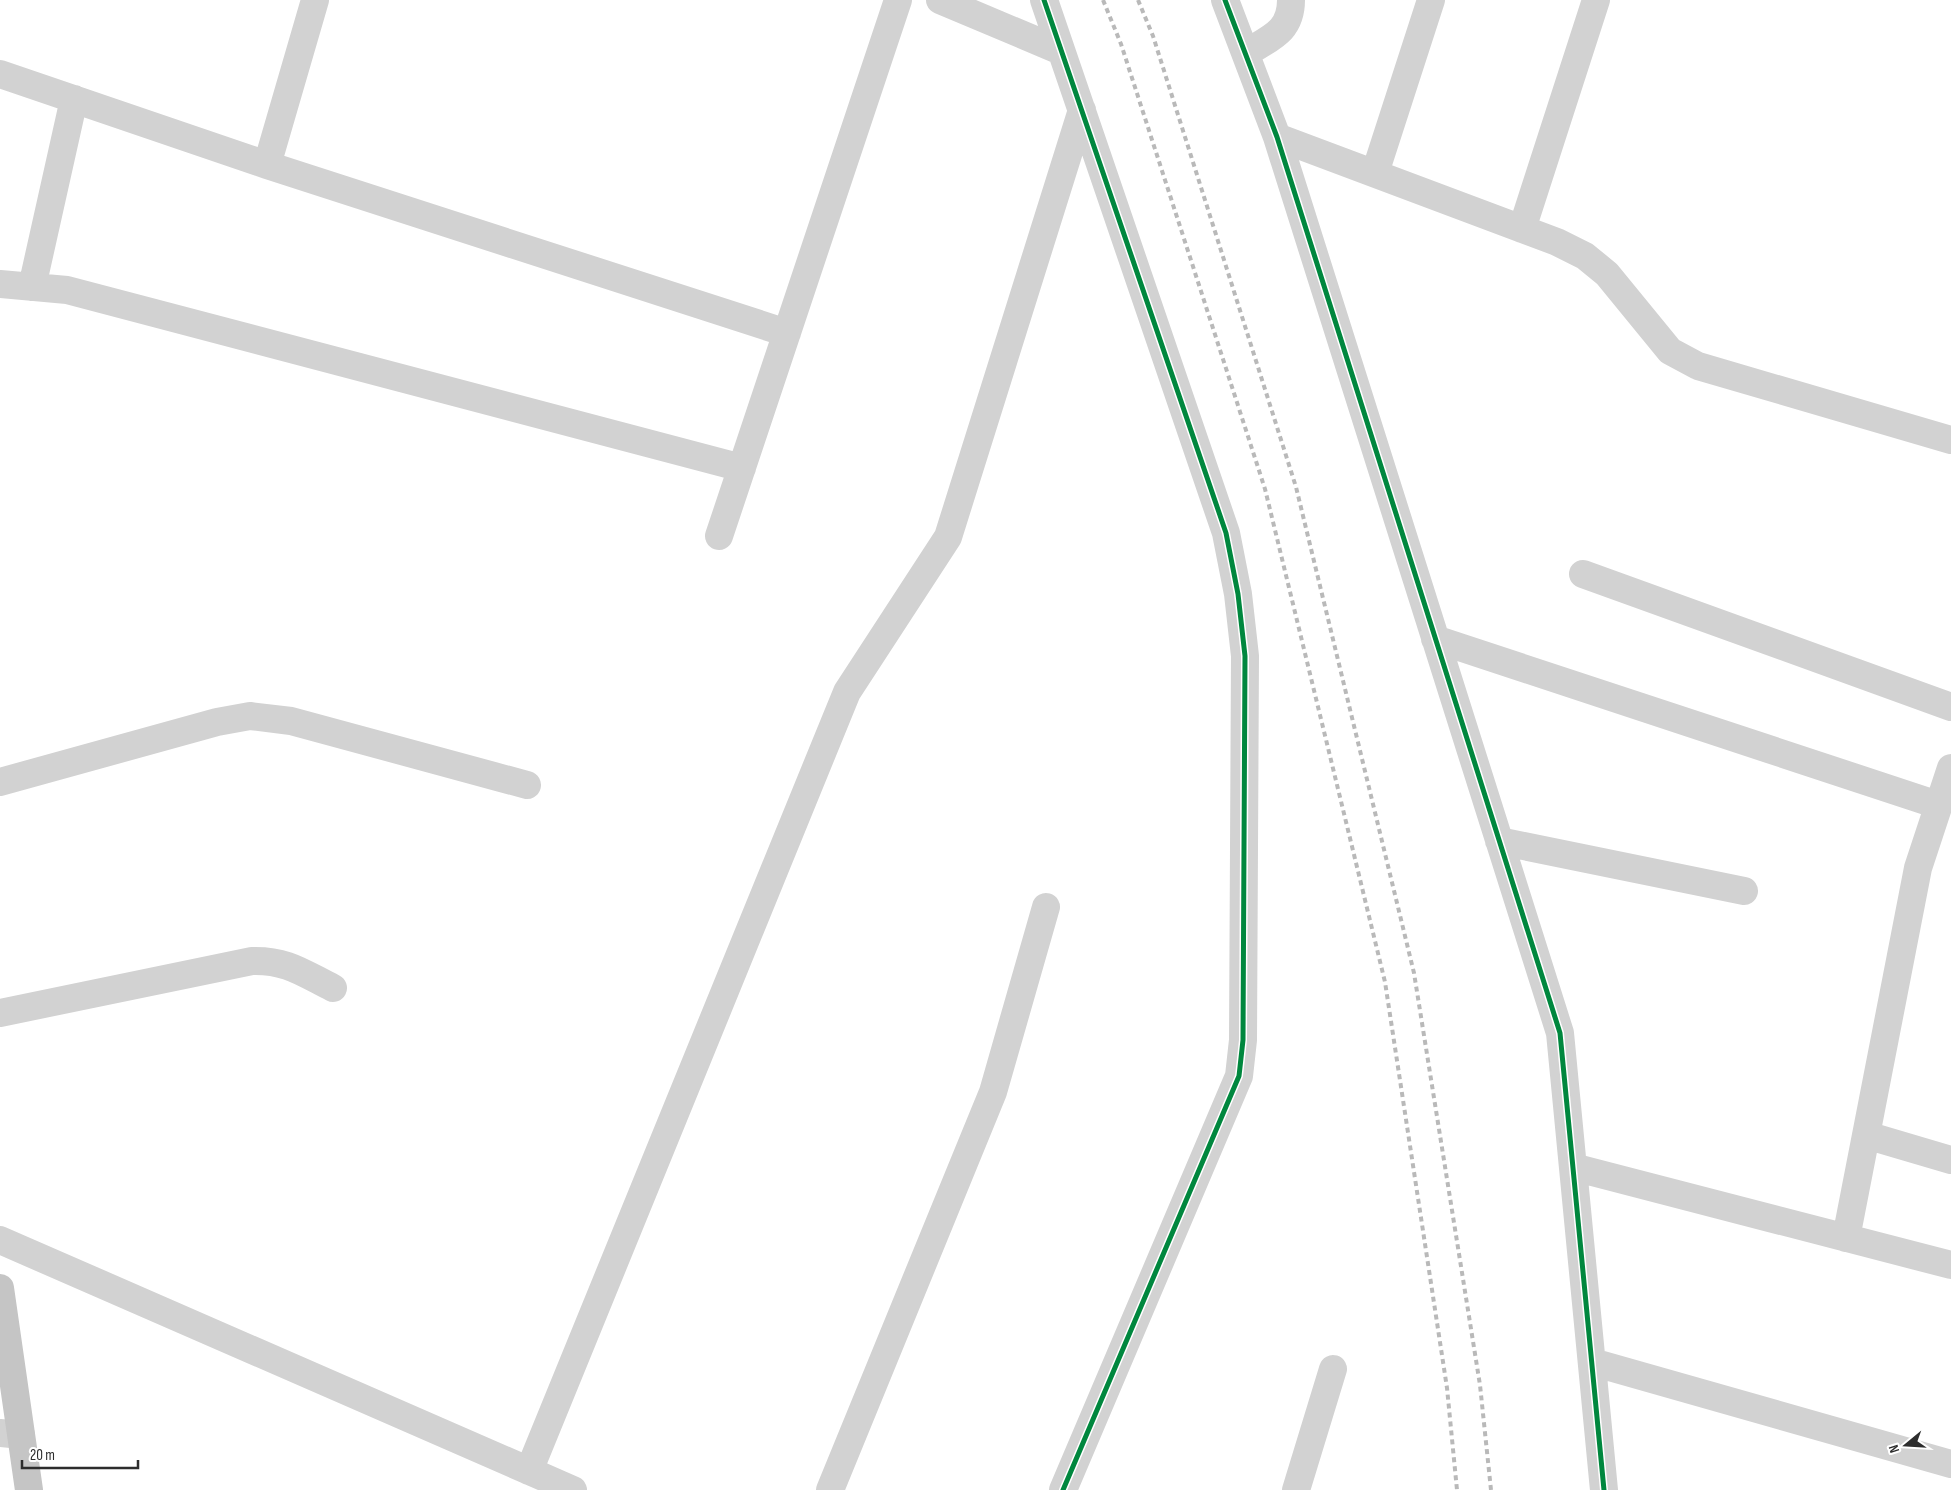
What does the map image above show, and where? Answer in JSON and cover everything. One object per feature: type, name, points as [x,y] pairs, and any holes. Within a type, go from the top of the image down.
[{"type":"main road","points":[[0,1288],[11,1434],[29,1490]]},
{"type":"street","points":[[267,165],[315,0]]},
{"type":"street","points":[[719,536],[898,0]]},
{"type":"street","points":[[940,0],[1061,51]]},
{"type":"street","points":[[1044,0],[1226,533],[1238,594],[1245,656],[1243,1040],[1239,1076],[1062,1490]]},
{"type":"street","points":[[1225,0],[1277,136],[1560,1033],[1604,1490]]},
{"type":"street","points":[[1246,53],[1279,32],[1286,25],[1291,12],[1291,0]]},
{"type":"street","points":[[1375,173],[1431,0]]},
{"type":"street","points":[[1522,229],[1596,0]]},
{"type":"street","points":[[0,74],[267,165],[787,333]]},
{"type":"street","points":[[32,287],[74,99]]},
{"type":"street","points":[[529,1471],[847,692],[948,537],[1082,110]]},
{"type":"street","points":[[1277,136],[1557,242],[1585,256],[1607,274],[1670,351],[1698,366],[1951,440]]},
{"type":"street","points":[[0,284],[67,290],[742,468]]},
{"type":"street","points":[[1583,574],[1951,707]]},
{"type":"street","points":[[1435,639],[1938,805]]},
{"type":"street","points":[[0,782],[217,722],[250,716],[291,721],[527,785]]},
{"type":"street","points":[[1846,1238],[1918,868],[1940,834],[1938,805],[1951,768]]},
{"type":"street","points":[[1499,841],[1744,891]]},
{"type":"street","points":[[830,1490],[993,1092],[1046,907]]},
{"type":"street","points":[[0,1013],[252,961],[271,960],[288,965],[333,988]]},
{"type":"street","points":[[1866,1136],[1951,1160]]},
{"type":"street","points":[[1573,1167],[1951,1265]]},
{"type":"street","points":[[0,1240],[573,1490]]},
{"type":"street","points":[[1592,1362],[1951,1464]]},
{"type":"street","points":[[1296,1490],[1333,1368]]},
{"type":"railway","points":[[1103,0],[1121,44],[1265,489],[1385,982],[1447,1388],[1457,1490]]},
{"type":"railway","points":[[1138,0],[1153,36],[1296,487],[1414,973],[1480,1385],[1491,1490]]},
{"type":"cycle path","points":[[1044,0],[1226,533],[1238,594],[1245,656],[1243,1040],[1239,1076],[1063,1490]]},
{"type":"cycle path","points":[[1225,0],[1277,137],[1560,1033],[1604,1490]]}]
